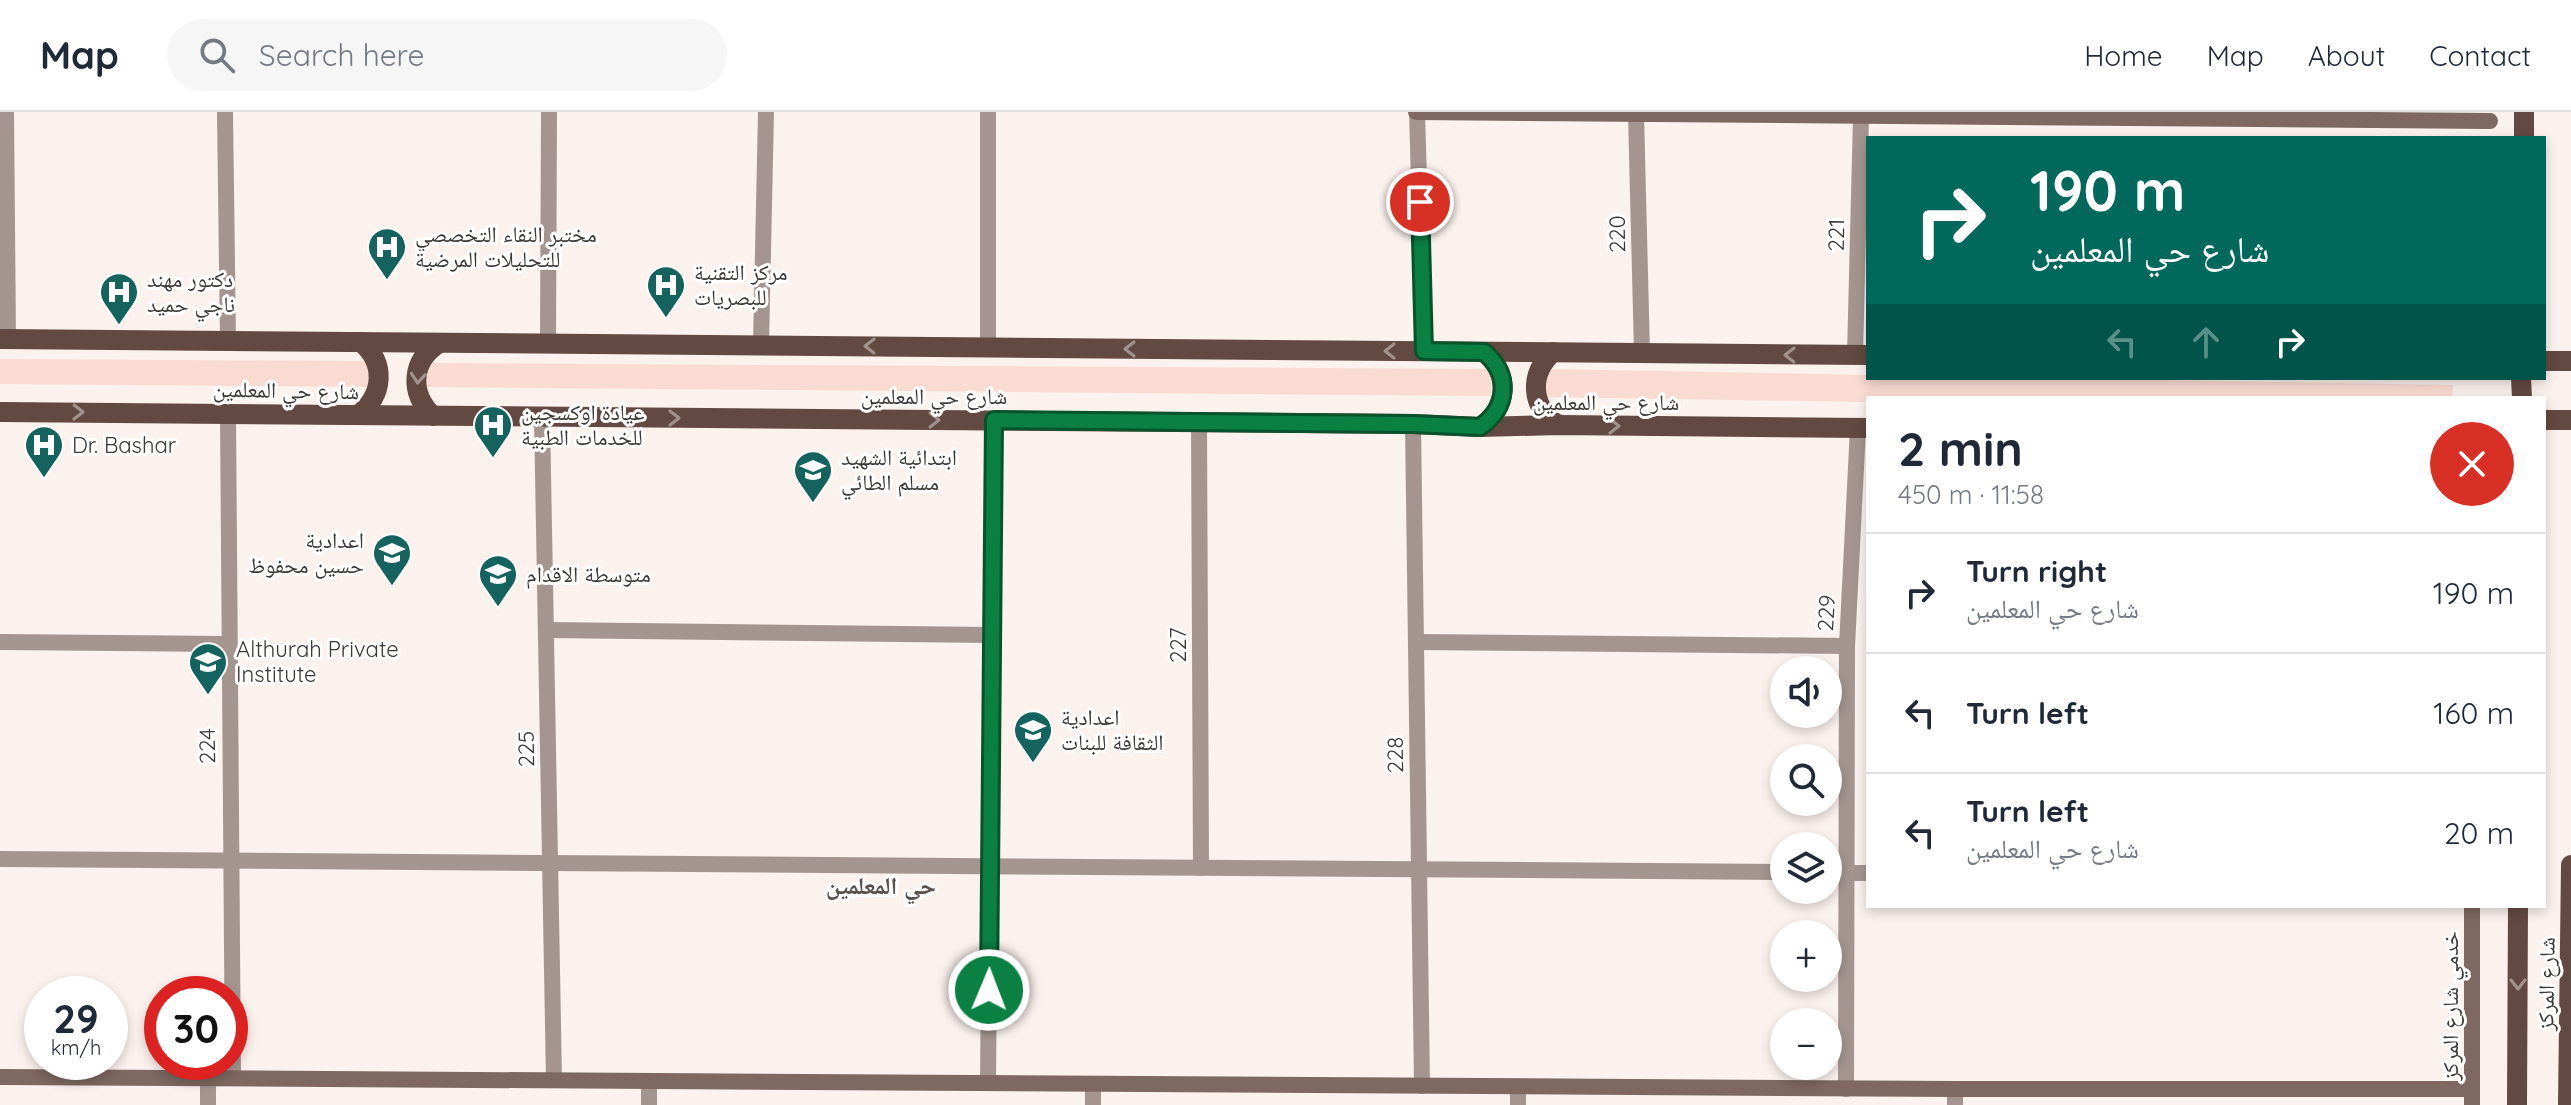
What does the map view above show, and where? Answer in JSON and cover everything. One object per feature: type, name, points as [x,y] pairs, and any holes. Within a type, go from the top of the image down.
[{"type":"main road","points":[[2524,112],[2524,136]]},
{"type":"main road","points":[[4,339],[1862,355]]},
{"type":"main road","points":[[358,415],[375,396],[379,379],[377,362],[361,342]]},
{"type":"main road","points":[[433,416],[420,401],[416,373],[424,355],[439,343]]},
{"type":"main road","points":[[1480,427],[1494,416],[1503,391],[1501,373],[1484,352]]},
{"type":"main road","points":[[1553,352],[1537,376],[1536,395],[1543,412],[1558,425]]},
{"type":"main road","points":[[2546,361],[2571,361]]},
{"type":"main road","name":"شارع حي المعلمين","points":[[0,412],[1863,428]]},
{"type":"main road","points":[[2546,420],[2571,420]]},
{"type":"main road","name":"شارع المركز","points":[[2568,1105],[2571,865]]},
{"type":"main road","name":"شارع المركز","points":[[2517,1105],[2518,908]]},
{"type":"street","points":[[4,339],[6,112]]},
{"type":"street","points":[[225,112],[228,341]]},
{"type":"street","points":[[548,343],[549,112]]},
{"type":"street","points":[[761,345],[766,112]]},
{"type":"street","points":[[988,112],[988,347]]},
{"type":"street","points":[[1424,351],[1417,112],[1861,116],[1980,114],[2489,124]]},
{"type":"street","points":[[2413,121],[2430,112]]},
{"type":"street","name":"220","points":[[1636,114],[1642,353]]},
{"type":"street","name":"221","points":[[1861,116],[1862,355]]},
{"type":"street","name":"224","points":[[228,414],[232,976]]},
{"type":"street","name":"225","points":[[542,417],[554,1080]]},
{"type":"street","points":[[988,1083],[994,420]]},
{"type":"street","name":"227","points":[[1199,422],[1201,868]]},
{"type":"street","name":"228","points":[[1413,424],[1422,1086]]},
{"type":"street","name":"229","points":[[1846,1089],[1847,646],[1863,428]]},
{"type":"street","points":[[546,630],[992,635]]},
{"type":"street","points":[[0,642],[228,644]]},
{"type":"street","points":[[1416,642],[1847,646]]},
{"type":"street","points":[[0,859],[1770,872]]},
{"type":"street","points":[[1842,873],[1866,873]]},
{"type":"street","name":"خدمي شارع المركز","points":[[2472,908],[2472,1097]]},
{"type":"street","points":[[0,1077],[144,1078]]},
{"type":"street","points":[[248,1078],[1846,1089],[1955,1097],[2472,1097]]},
{"type":"street","points":[[208,1080],[208,1105]]},
{"type":"street","points":[[649,1081],[649,1105]]},
{"type":"street","points":[[1093,1084],[1093,1105]]},
{"type":"street","points":[[1518,1087],[1518,1105]]},
{"type":"shaded area","points":[[0,359],[371,361],[370,387],[0,384]]},
{"type":"shaded area","points":[[428,363],[1492,369],[1491,396],[427,387]]},
{"type":"shaded area","points":[[1547,369],[1866,375],[1866,380],[2163,380],[2453,385],[2452,396],[1866,396],[1866,402],[1546,397]]},
{"type":"place","name":"مختبر النقاء التخصصي للتحليلات المرضية","points":[[387,281]]},
{"type":"place","name":"مركز التقنية للبصريات","points":[[666,319]]},
{"type":"place","name":"دكتور مهند ناجي حميد","points":[[119,326]]},
{"type":"place","name":"عيادة اوكسجين للخدمات الطبية","points":[[493,459]]},
{"type":"place","name":"Dr. Bashar","points":[[44,479]]},
{"type":"place","name":"ابتدائية الشهيد مسلم الطائي","points":[[813,504]]},
{"type":"place","name":"اعدادية حسين محفوظ","points":[[392,587]]},
{"type":"place","name":"متوسطة الاقدام","points":[[498,608]]},
{"type":"place","name":"Althurah Private Institute","points":[[208,696]]},
{"type":"place","name":"اعدادية الثقافة للبنات","points":[[1033,764]]},
{"type":"district","name":"حي المعلمين","points":[[881,885]]},
{"type":"route","points":[[989,990],[994,420],[1480,427],[1494,416],[1502,400],[1503,382],[1497,365],[1484,352],[1424,351],[1420,202]]}]
